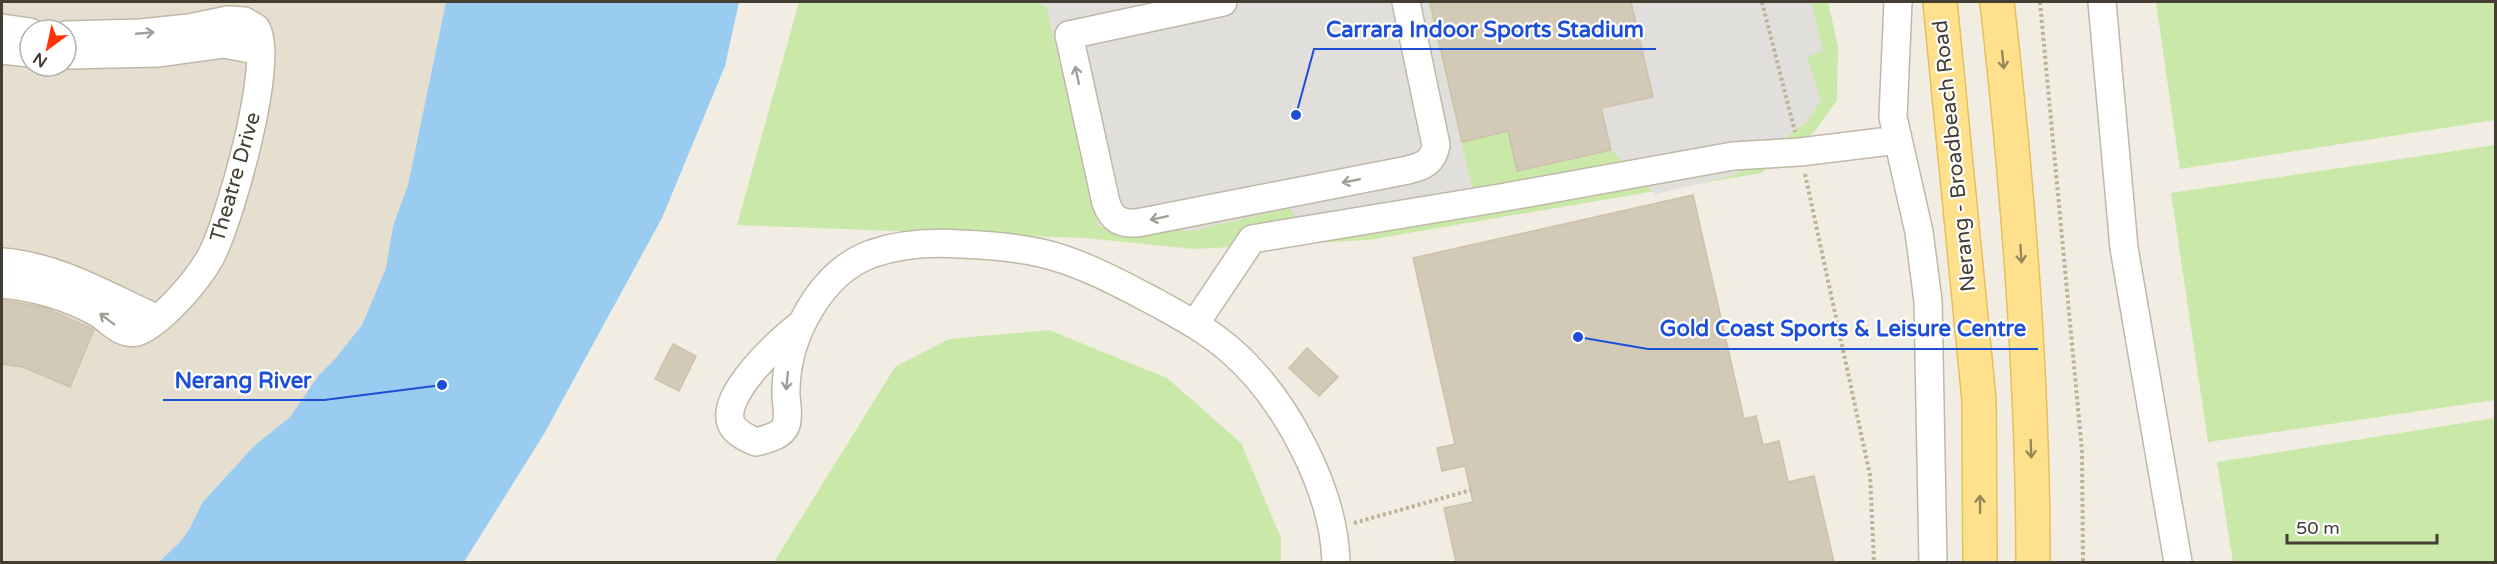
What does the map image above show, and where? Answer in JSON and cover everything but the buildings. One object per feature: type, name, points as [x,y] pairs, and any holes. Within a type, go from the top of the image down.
[{"type":"main road","name":"Nerang - Broadbeach Road","points":[[1940,2],[1979,400],[1980,562]]},
{"type":"main road","points":[[1997,2],[2024,292],[2033,562]]},
{"type":"street","points":[[1223,2],[1069,35],[1106,203],[1116,220],[1137,223],[1408,170],[1427,164],[1434,156],[1436,145],[1408,8]]},
{"type":"street","points":[[1898,2],[1893,117],[1920,232],[1928,301],[1933,562]]},
{"type":"street","points":[[2102,2],[2124,248],[2178,562]]},
{"type":"street","name":"Theatre Drive","points":[[2,262],[33,267],[70,288],[156,318],[179,299],[202,271],[214,251],[226,222],[259,88],[261,51],[260,35],[256,28],[240,20],[174,30],[78,53]]},
{"type":"street","points":[[2,28],[18,30]]},
{"type":"street","name":"Theatre Drive","points":[[78,37],[105,45]]},
{"type":"street","points":[[2,50],[18,52]]},
{"type":"street","points":[[1252,239],[1500,198],[1732,156],[1800,152],[1898,140]]},
{"type":"street","points":[[1195,324],[1252,239],[1247,200]]},
{"type":"street","points":[[800,325],[816,299],[839,275],[867,256],[896,246],[940,243],[992,245],[1043,253],[1088,269],[1195,324],[1230,349],[1259,380],[1281,408],[1317,475],[1331,529],[1336,562]]},
{"type":"street","name":"Theatre Drive","points":[[2,284],[31,288],[70,288]]},
{"type":"path","points":[[1762,2],[1800,152],[1870,475],[1874,562]]},
{"type":"path","points":[[2040,2],[2082,451],[2083,562]]},
{"type":"path","points":[[1331,529],[1471,490]]},
{"type":"shaded area","points":[[2,2],[446,2],[408,185],[393,226],[386,268],[362,325],[319,375],[290,417],[254,446],[202,503],[190,528],[180,542],[159,562],[2,562]]},
{"type":"shaded area","points":[[1032,2],[1428,2],[1477,207],[1296,224],[1291,208],[1191,231],[1098,226],[1046,6]]},
{"type":"shaded area","points":[[1631,2],[1811,2],[1823,51],[1807,57],[1821,100],[1807,122],[1735,175],[1655,194],[1611,150],[1601,108],[1653,96]]},
{"type":"green space","points":[[799,2],[1828,2],[1838,46],[1837,100],[1815,131],[1761,173],[1368,240],[1194,249],[1085,238],[737,225]]},
{"type":"green space","points":[[2156,2],[2495,2],[2495,120],[2180,169]]},
{"type":"green space","points":[[2495,145],[2495,400],[2208,442],[2171,193]]},
{"type":"green space","points":[[1049,330],[1167,378],[1241,443],[1281,538],[1281,562],[774,562],[895,367],[949,339]]},
{"type":"green space","points":[[2495,418],[2495,562],[2233,562],[2217,462]]},
{"type":"water","points":[[446,2],[739,2],[725,66],[662,218],[544,434],[464,562],[159,562],[180,542],[190,528],[202,503],[254,446],[290,417],[319,375],[362,325],[386,268],[393,226],[408,185]]},
{"type":"place","name":"Carrara Indoor Sports Stadium","points":[[1296,115]]},
{"type":"place","name":"Gold Coast Sports & Leisure Centre","points":[[1578,337]]},
{"type":"place","name":"Nerang River","points":[[442,385]]}]
